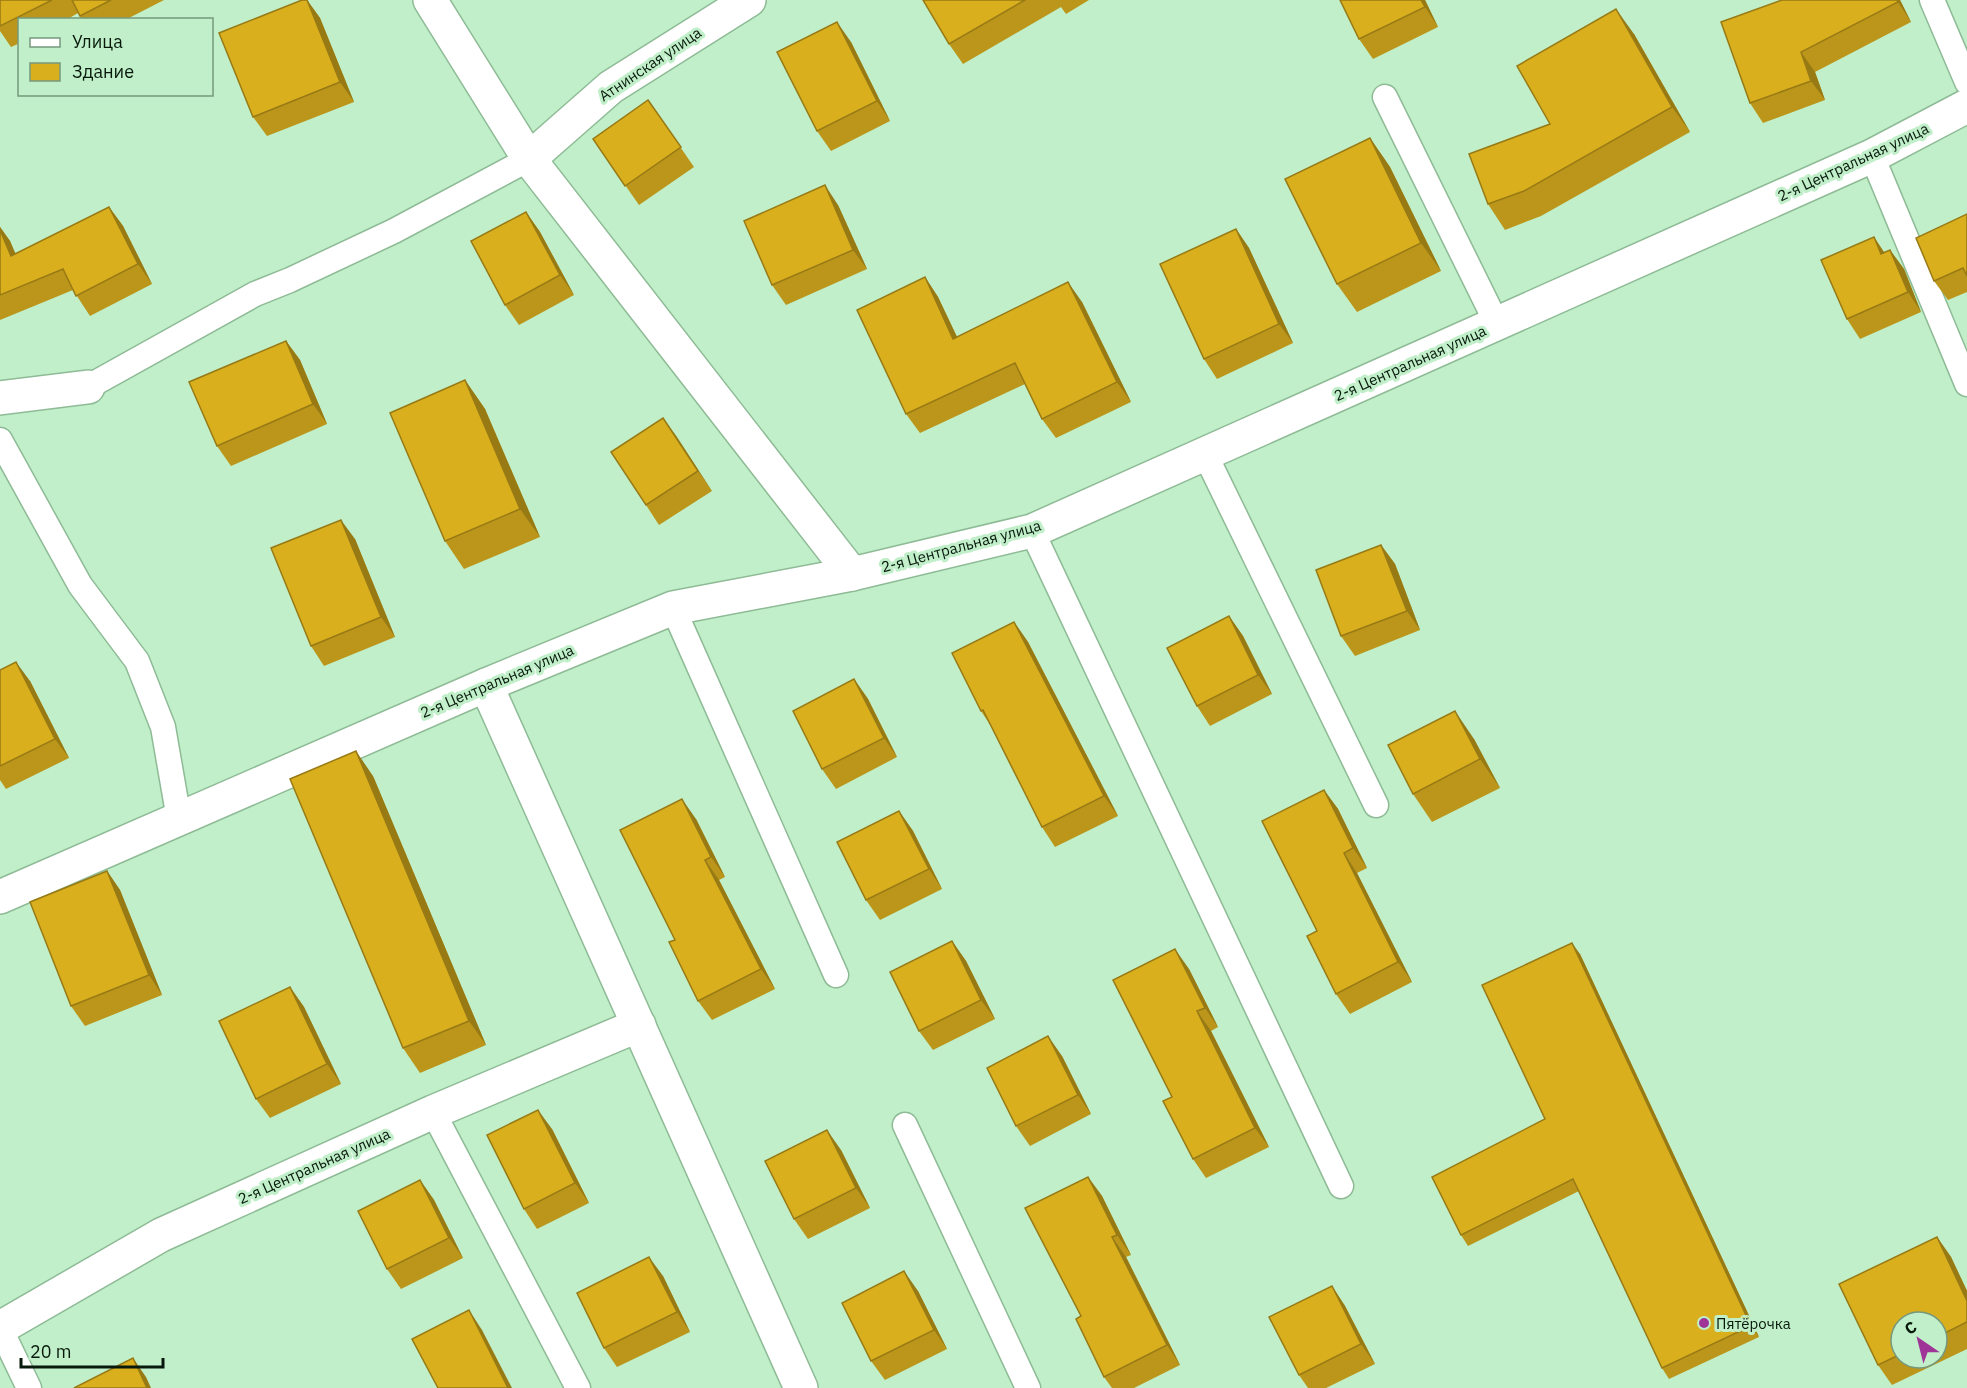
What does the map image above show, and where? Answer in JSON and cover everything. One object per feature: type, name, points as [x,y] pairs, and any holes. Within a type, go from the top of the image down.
[{"type":"street","points":[[429,0],[529,159],[852,574]]},
{"type":"street","name":"Атнинская улица","points":[[529,159],[611,87],[749,0]]},
{"type":"street","name":"2-я Центральная улица","points":[[0,897],[486,685],[673,608],[852,574],[1032,531],[1872,156],[1967,106]]},
{"type":"street","points":[[0,398],[88,387]]},
{"type":"street","points":[[486,685],[801,1388]]},
{"type":"street","name":"2-я Центральная улица","points":[[0,1328],[161,1235],[433,1112],[639,1025]]},
{"type":"lane","points":[[1932,0],[1967,82]]},
{"type":"lane","points":[[1385,97],[1497,324]]},
{"type":"lane","points":[[1872,156],[1967,384]]},
{"type":"lane","points":[[88,387],[255,294],[394,231],[529,159]]},
{"type":"lane","points":[[0,440],[80,585],[137,661],[163,727],[179,819]]},
{"type":"lane","points":[[1205,454],[1376,805]]},
{"type":"lane","points":[[1032,531],[1341,1186]]},
{"type":"lane","points":[[673,608],[836,975]]},
{"type":"lane","points":[[433,1112],[578,1388]]},
{"type":"lane","points":[[905,1125],[1028,1388]]},
{"type":"lane","points":[[0,1328],[29,1388]]},
{"type":"building","points":[[0,0],[52,0],[0,26]]},
{"type":"building","points":[[72,0],[111,0],[80,16]]},
{"type":"building","points":[[307,0],[340,82],[253,117],[219,33]]},
{"type":"building","points":[[923,0],[1025,0],[949,44]]},
{"type":"building","points":[[1340,0],[1421,0],[1425,7],[1359,39]]},
{"type":"building","points":[[1782,0],[1897,0],[1898,2],[1801,52],[1811,81],[1750,103],[1721,22]]},
{"type":"building","points":[[1616,9],[1672,107],[1524,191],[1488,204],[1469,154],[1550,124],[1517,66]]},
{"type":"building","points":[[837,22],[877,101],[817,131],[777,52]]},
{"type":"building","points":[[648,100],[681,147],[625,186],[593,139]]},
{"type":"building","points":[[1370,138],[1421,243],[1337,284],[1285,179]]},
{"type":"building","points":[[825,185],[853,250],[772,285],[744,221]]},
{"type":"building","points":[[109,207],[138,264],[76,296],[63,269],[0,295],[0,230],[11,256]]},
{"type":"building","points":[[526,212],[560,275],[505,305],[471,241]]},
{"type":"building","points":[[1967,214],[1967,276],[1963,268],[1934,281],[1916,238]]},
{"type":"building","points":[[1236,229],[1279,324],[1204,359],[1160,264]]},
{"type":"building","points":[[1874,237],[1881,254],[1890,250],[1908,292],[1847,319],[1821,260]]},
{"type":"building","points":[[925,277],[953,339],[1068,282],[1117,382],[1042,419],[1015,363],[906,414],[857,310]]},
{"type":"building","points":[[286,341],[313,404],[217,446],[189,382]]},
{"type":"building","points":[[465,380],[520,509],[445,541],[390,413]]},
{"type":"building","points":[[663,418],[698,471],[646,505],[611,452]]},
{"type":"building","points":[[341,520],[381,617],[311,646],[271,548]]},
{"type":"building","points":[[1381,545],[1407,611],[1341,636],[1316,570]]},
{"type":"building","points":[[1229,616],[1258,675],[1197,706],[1167,648]]},
{"type":"building","points":[[1014,622],[1104,796],[1042,827],[952,653]]},
{"type":"building","points":[[16,662],[55,739],[0,766],[0,670]]},
{"type":"building","points":[[854,679],[884,738],[822,769],[793,711]]},
{"type":"building","points":[[1455,711],[1480,759],[1413,794],[1388,745]]},
{"type":"building","points":[[356,751],[469,1021],[403,1048],[290,779]]},
{"type":"building","points":[[1324,790],[1353,848],[1344,853],[1398,962],[1336,994],[1307,936],[1317,931],[1262,821]]},
{"type":"building","points":[[682,799],[711,857],[705,860],[761,969],[698,1001],[669,942],[675,940],[620,830]]},
{"type":"building","points":[[899,811],[929,869],[866,900],[837,842]]},
{"type":"building","points":[[107,871],[149,975],[71,1006],[30,902]]},
{"type":"building","points":[[952,941],[981,1000],[919,1031],[890,972]]},
{"type":"building","points":[[1572,943],[1751,1326],[1662,1368],[1573,1179],[1461,1235],[1432,1177],[1545,1119],[1482,985]]},
{"type":"building","points":[[1175,949],[1205,1008],[1197,1011],[1255,1128],[1193,1159],[1163,1101],[1172,1097],[1113,980]]},
{"type":"building","points":[[290,987],[327,1064],[256,1099],[219,1021]]},
{"type":"building","points":[[1048,1036],[1078,1095],[1016,1126],[987,1068]]},
{"type":"building","points":[[538,1110],[575,1183],[524,1209],[487,1135]]},
{"type":"building","points":[[827,1130],[856,1188],[794,1219],[765,1161]]},
{"type":"building","points":[[1088,1177],[1117,1235],[1112,1237],[1167,1345],[1104,1377],[1076,1319],[1081,1316],[1025,1208]]},
{"type":"building","points":[[420,1180],[449,1238],[387,1269],[358,1211]]},
{"type":"building","points":[[1937,1237],[1967,1301],[1967,1322],[1949,1331],[1949,1310],[1889,1310],[1889,1360],[1878,1365],[1839,1284]]},
{"type":"building","points":[[649,1257],[677,1312],[604,1348],[577,1293]]},
{"type":"building","points":[[904,1271],[934,1330],[871,1361],[842,1303]]},
{"type":"building","points":[[1332,1286],[1361,1344],[1299,1375],[1269,1317]]},
{"type":"building","points":[[469,1310],[508,1388],[438,1388],[412,1339]]},
{"type":"building","points":[[133,1358],[147,1388],[74,1388]]},
{"type":"place","name":"Пятёрочка","points":[[1704,1323]]}]
